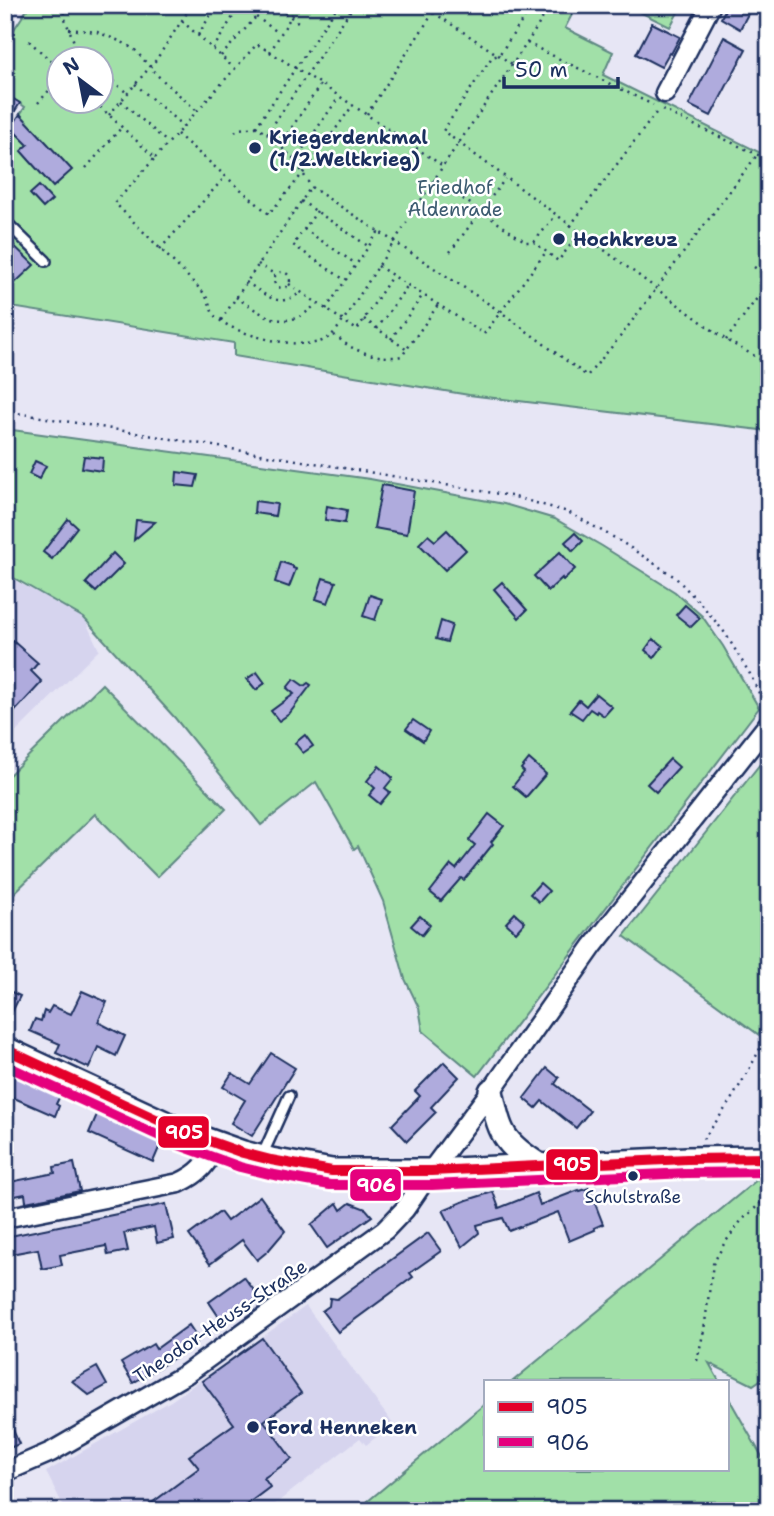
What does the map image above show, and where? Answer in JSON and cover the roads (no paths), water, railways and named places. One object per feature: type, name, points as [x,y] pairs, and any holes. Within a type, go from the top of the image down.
[{"type":"street","points":[[662,101],[711,5]]},
{"type":"street","points":[[431,1171],[593,946],[769,723]]},
{"type":"street","points":[[5,1049],[184,1132],[261,1158],[332,1171],[431,1171],[687,1158],[769,1158]]},
{"type":"street","points":[[491,1091],[496,1117],[506,1139],[517,1151],[540,1166]]},
{"type":"street","points":[[5,1218],[179,1183],[193,1177],[204,1167],[218,1144]]},
{"type":"street","name":"Theodor-Heuss-Straße","points":[[5,1472],[51,1451],[186,1374],[385,1230],[405,1209],[431,1171]]},
{"type":"lane","points":[[5,221],[46,261]]},
{"type":"lane","points":[[261,1158],[289,1096]]},
{"type":"place","name":"Kriegerdenkmal (1./2.Weltkrieg)","points":[[255,148]]},
{"type":"place","name":"Hochkreuz","points":[[559,239]]},
{"type":"place","name":"Schulstraße","points":[[633,1176]]},
{"type":"place","name":"Ford Henneken","points":[[253,1427]]},
{"type":"park label","name":"Friedhof Aldenrade","points":[[455,198]]}]
